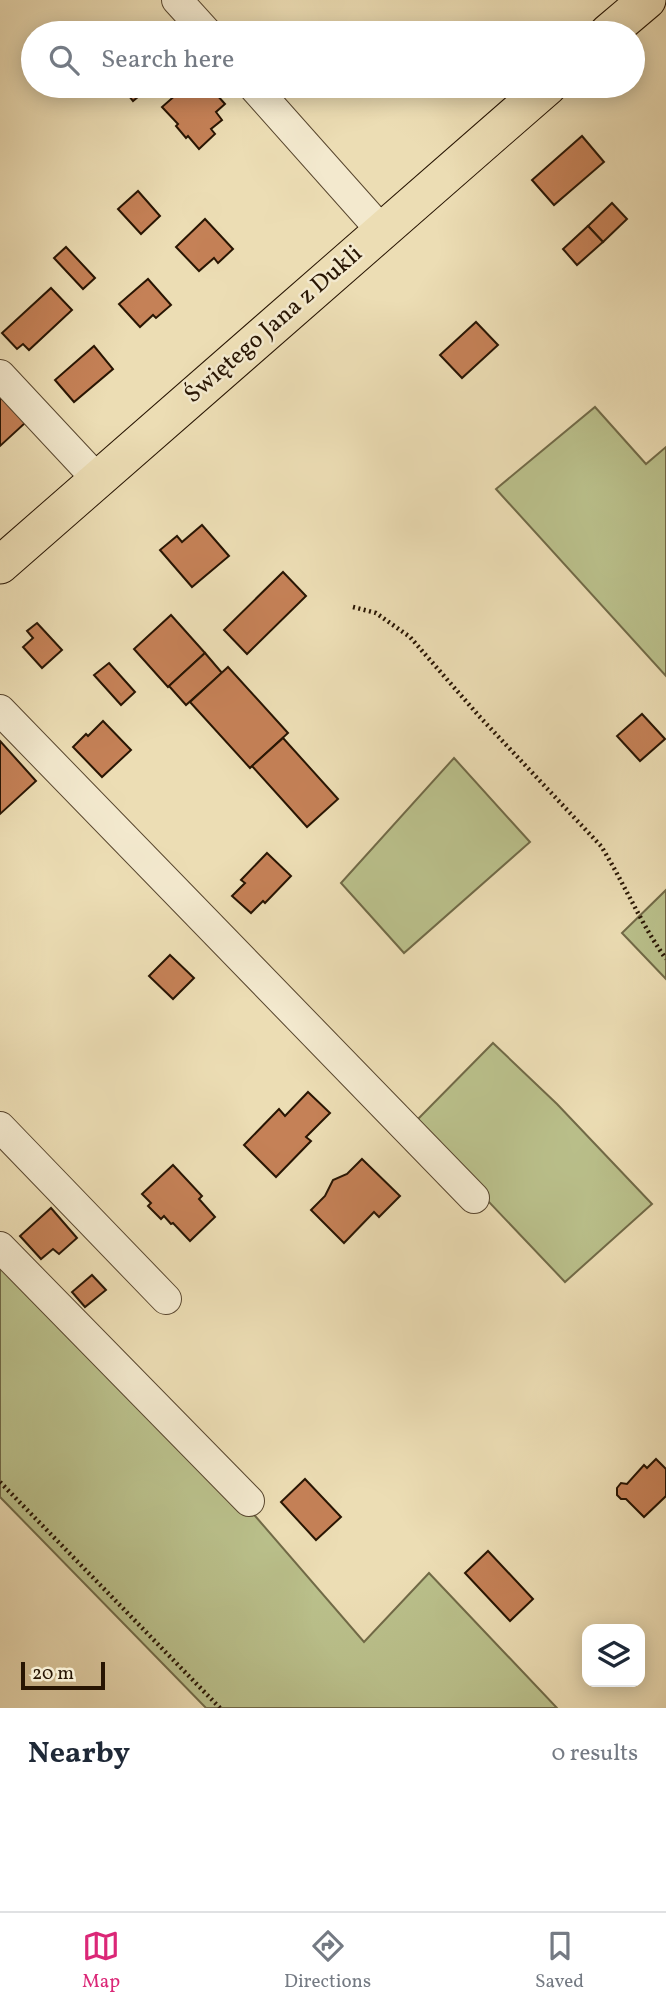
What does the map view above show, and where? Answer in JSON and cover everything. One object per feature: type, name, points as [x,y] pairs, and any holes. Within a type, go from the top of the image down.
[{"type":"main road","points":[[622,21],[647,0]]},
{"type":"main road","name":"Świętego Jana z Dukli","points":[[0,565],[534,98]]},
{"type":"lane","points":[[177,0],[196,21]]},
{"type":"lane","points":[[264,98],[382,231]]},
{"type":"lane","points":[[0,375],[98,480]]},
{"type":"lane","points":[[0,710],[474,1198]]},
{"type":"lane","points":[[0,1127],[166,1299]]},
{"type":"lane","points":[[0,1247],[249,1501]]},
{"type":"path","points":[[353,607],[376,613],[410,638],[601,846],[666,959]]},
{"type":"path","points":[[0,1482],[220,1708]]},
{"type":"green space","points":[[595,407],[646,464],[666,447],[666,676],[496,489]]},
{"type":"green space","points":[[454,758],[530,842],[404,953],[341,883]]},
{"type":"green space","points":[[666,890],[666,979],[622,933]]},
{"type":"green space","points":[[493,1043],[557,1104],[652,1204],[565,1282],[414,1123]]},
{"type":"green space","points":[[0,1258],[250,1510],[364,1642],[429,1573],[557,1708],[206,1708],[0,1497]]},
{"type":"building","points":[[172,98],[220,98],[225,104],[216,112],[222,120],[211,129],[215,134],[199,149],[188,136],[186,138],[176,126],[178,124],[162,107]]},
{"type":"building","points":[[582,136],[604,162],[554,205],[532,180]]},
{"type":"building","points":[[138,191],[160,216],[141,234],[118,209]]},
{"type":"building","points":[[612,203],[627,219],[603,242],[588,226]]},
{"type":"building","points":[[205,219],[233,249],[218,263],[214,258],[199,271],[176,247]]},
{"type":"building","points":[[588,226],[603,242],[577,265],[563,249]]},
{"type":"building","points":[[66,247],[95,278],[83,289],[54,258]]},
{"type":"building","points":[[148,279],[171,305],[156,318],[153,315],[140,327],[119,304]]},
{"type":"building","points":[[51,288],[72,310],[29,350],[23,344],[17,349],[2,333]]},
{"type":"building","points":[[476,322],[498,345],[462,378],[440,355]]},
{"type":"building","points":[[94,346],[113,369],[74,402],[55,380]]},
{"type":"building","points":[[0,396],[25,423],[0,446]]},
{"type":"building","points":[[202,525],[229,556],[192,587],[160,550],[177,536],[182,542]]},
{"type":"building","points":[[283,572],[306,596],[247,654],[224,630]]},
{"type":"building","points":[[171,615],[205,653],[168,687],[134,649]]},
{"type":"building","points":[[37,623],[62,650],[42,668],[23,647],[33,638],[27,631]]},
{"type":"building","points":[[205,653],[222,673],[186,705],[169,686]]},
{"type":"building","points":[[109,663],[135,692],[121,705],[94,675]]},
{"type":"building","points":[[228,667],[288,733],[250,768],[190,702]]},
{"type":"building","points":[[642,714],[665,739],[640,761],[617,736]]},
{"type":"building","points":[[103,721],[131,750],[102,777],[73,747]]},
{"type":"building","points":[[283,738],[338,799],[307,827],[252,766]]},
{"type":"building","points":[[0,741],[36,781],[0,814]]},
{"type":"building","points":[[267,853],[291,876],[265,903],[263,901],[251,913],[232,896],[245,883],[241,880]]},
{"type":"building","points":[[170,955],[194,978],[173,999],[149,976]]},
{"type":"building","points":[[308,1092],[330,1113],[306,1137],[311,1141],[276,1177],[244,1145],[279,1109],[285,1116]]},
{"type":"building","points":[[362,1159],[400,1196],[379,1217],[374,1212],[344,1243],[311,1210],[325,1196],[333,1180],[347,1174]]},
{"type":"building","points":[[173,1165],[202,1196],[199,1199],[215,1217],[190,1241],[164,1216],[161,1219],[148,1206],[151,1203],[142,1194]]},
{"type":"building","points":[[51,1208],[77,1238],[59,1254],[53,1249],[41,1259],[20,1236]]},
{"type":"building","points":[[92,1275],[106,1290],[85,1307],[72,1292]]},
{"type":"building","points":[[656,1459],[666,1469],[666,1496],[644,1517],[626,1499],[617,1495],[617,1488],[621,1483],[627,1484],[644,1465],[647,1468]]},
{"type":"building","points":[[305,1479],[341,1517],[316,1540],[281,1502]]},
{"type":"building","points":[[488,1551],[533,1599],[510,1621],[465,1573]]}]
